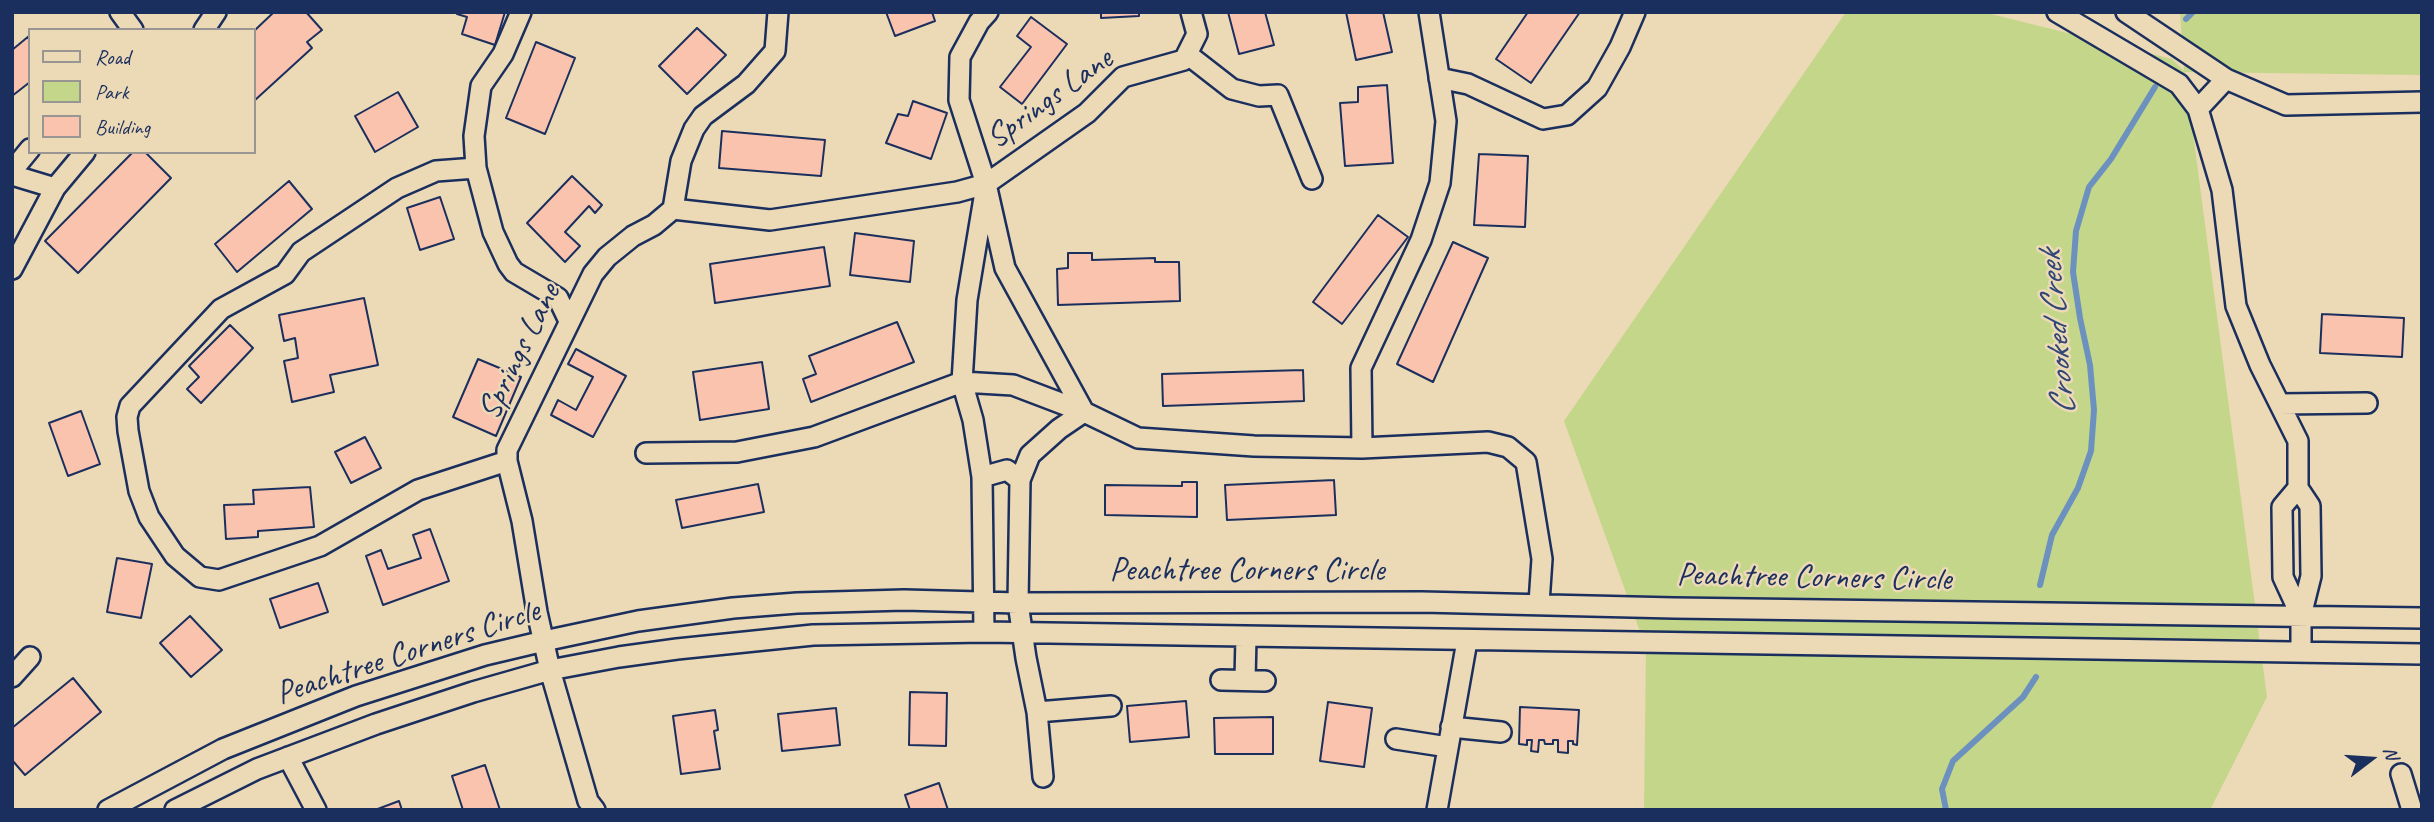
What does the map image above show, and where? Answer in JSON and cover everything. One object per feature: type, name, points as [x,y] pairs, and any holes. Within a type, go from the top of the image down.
[{"type":"street","points":[[120,12],[132,28]]},
{"type":"street","points":[[205,28],[216,12]]},
{"type":"street","points":[[522,12],[503,54],[481,86],[474,136],[476,168],[492,232],[508,264],[514,272],[558,298],[569,321]]},
{"type":"street","points":[[673,209],[681,160],[694,129],[703,116],[746,84],[775,51],[778,12]]},
{"type":"street","name":"Springs Lane","points":[[988,12],[979,22],[960,57],[959,100],[986,184],[1005,268],[1084,412]]},
{"type":"street","points":[[1191,12],[1197,34],[1186,54],[1232,89],[1259,96],[1278,94],[1312,178]]},
{"type":"street","points":[[1362,448],[1361,368],[1421,240],[1440,183],[1446,121],[1429,12]]},
{"type":"street","points":[[1439,78],[1468,84],[1543,120],[1567,115],[1597,88],[1620,47],[1635,12]]},
{"type":"street","points":[[2057,12],[2169,77],[2179,84],[2195,103],[2222,190],[2236,306],[2260,365],[2298,441],[2298,488],[2310,506],[2311,576],[2301,616],[2301,652]]},
{"type":"street","points":[[2126,12],[2220,75],[2286,105],[2422,102]]},
{"type":"street","name":"Springs Lane","points":[[595,810],[588,801],[550,670],[524,531],[507,461],[507,450],[593,274],[607,257],[673,209],[770,220],[957,192],[986,184],[1087,113],[1123,77],[1184,60],[1186,54]]},
{"type":"street","points":[[2195,103],[2220,75]]},
{"type":"street","points":[[28,152],[12,173],[55,188]]},
{"type":"street","points":[[12,269],[55,188],[83,154]]},
{"type":"street","points":[[476,168],[436,171],[397,188],[301,252],[285,274],[221,309],[130,406],[127,417],[128,431],[139,491],[149,517],[175,555],[200,577],[219,580],[320,546],[418,490],[507,461]]},
{"type":"street","name":"Springs Lane","points":[[984,632],[982,477],[973,420],[962,382],[967,300],[986,184]]},
{"type":"street","points":[[646,453],[737,452],[814,437],[962,382],[1013,385],[1084,412],[1138,438],[1254,446],[1362,448],[1488,442],[1508,447],[1525,462],[1542,559],[1539,603]]},
{"type":"street","points":[[2280,404],[2367,403]]},
{"type":"street","points":[[1043,777],[1037,712],[1018,603],[1020,480],[1030,455],[1059,429],[1084,412]]},
{"type":"street","points":[[982,477],[1007,470],[1020,480]]},
{"type":"street","points":[[2298,488],[2282,507],[2283,577],[2301,616]]},
{"type":"street","name":"Peachtree Corners Circle","points":[[108,810],[223,749],[356,696],[485,655],[544,641],[638,621],[733,608],[837,602],[983,601],[1539,603],[1674,608],[2422,618]]},
{"type":"street","name":"Peachtree Corners Circle","points":[[175,810],[257,769],[376,724],[550,670],[677,649],[813,635],[984,632],[2422,654]]},
{"type":"street","points":[[1221,680],[1255,680],[1246,636]]},
{"type":"street","points":[[1437,810],[1467,640]]},
{"type":"street","points":[[12,677],[30,657]]},
{"type":"street","points":[[1037,712],[1111,706]]},
{"type":"street","points":[[1451,727],[1501,732]]},
{"type":"street","points":[[1396,739],[1448,747]]},
{"type":"street","points":[[288,757],[316,810]]},
{"type":"street","points":[[2401,774],[2412,810]]},
{"type":"green space","points":[[1846,12],[1983,12],[2172,59],[2184,71],[2180,12],[2422,12],[2422,75],[2185,72],[2267,697],[2210,810],[1644,810],[1646,648],[1564,421]]},
{"type":"building","points":[[274,12],[306,12],[322,30],[307,42],[312,48],[256,99],[256,29]]},
{"type":"building","points":[[505,12],[495,45],[462,34],[467,17],[457,14]]},
{"type":"building","points":[[886,12],[932,12],[935,21],[895,36]]},
{"type":"building","points":[[1101,12],[1139,12],[1139,16],[1101,18]]},
{"type":"building","points":[[1228,12],[1265,12],[1274,45],[1239,54]]},
{"type":"building","points":[[1346,12],[1383,12],[1392,52],[1356,60]]},
{"type":"building","points":[[1528,12],[1580,12],[1531,83],[1496,59]]},
{"type":"building","points":[[1031,17],[1067,44],[1022,104],[1000,87],[1031,47],[1017,36]]},
{"type":"building","points":[[697,28],[726,55],[687,94],[659,66]]},
{"type":"building","points":[[28,37],[28,84],[12,96],[12,50]]},
{"type":"building","points":[[536,42],[575,58],[545,134],[506,118]]},
{"type":"building","points":[[1387,85],[1393,163],[1345,166],[1340,103],[1358,102],[1358,87]]},
{"type":"building","points":[[398,92],[418,127],[375,152],[355,116]]},
{"type":"building","points":[[913,101],[947,113],[931,159],[886,143],[898,114],[908,116]]},
{"type":"building","points":[[722,131],[825,140],[821,176],[719,168]]},
{"type":"building","points":[[131,154],[147,154],[171,178],[78,273],[45,241]]},
{"type":"building","points":[[1479,154],[1528,156],[1525,227],[1474,225]]},
{"type":"building","points":[[572,176],[602,205],[595,213],[589,206],[565,232],[580,246],[565,262],[527,223]]},
{"type":"building","points":[[289,181],[312,209],[237,272],[215,244]]},
{"type":"building","points":[[440,197],[454,239],[420,250],[407,208]]},
{"type":"building","points":[[1378,215],[1408,237],[1342,324],[1313,302]]},
{"type":"building","points":[[855,233],[914,241],[910,282],[850,275]]},
{"type":"building","points":[[1453,242],[1488,258],[1433,382],[1397,364]]},
{"type":"building","points":[[824,247],[830,286],[715,303],[710,264]]},
{"type":"building","points":[[1068,253],[1092,253],[1092,260],[1155,258],[1155,262],[1179,262],[1180,301],[1058,305],[1057,269],[1068,268]]},
{"type":"building","points":[[364,298],[378,365],[330,375],[334,392],[292,402],[284,361],[298,358],[295,338],[284,341],[279,315]]},
{"type":"building","points":[[2322,314],[2404,318],[2402,357],[2320,353]]},
{"type":"building","points":[[897,322],[914,362],[811,402],[803,379],[816,374],[809,356]]},
{"type":"building","points":[[230,325],[253,348],[201,403],[187,389],[199,377],[189,366]]},
{"type":"building","points":[[576,349],[626,376],[593,437],[551,415],[558,400],[576,410],[593,377],[568,364]]},
{"type":"building","points":[[478,359],[521,377],[496,436],[453,417]]},
{"type":"building","points":[[762,362],[769,409],[700,420],[693,372]]},
{"type":"building","points":[[1303,370],[1304,401],[1163,406],[1162,374]]},
{"type":"building","points":[[81,411],[100,464],[68,476],[49,423]]},
{"type":"building","points":[[365,437],[381,468],[351,483],[335,452]]},
{"type":"building","points":[[1334,480],[1336,515],[1227,520],[1225,485]]},
{"type":"building","points":[[1182,482],[1197,482],[1197,517],[1105,515],[1105,485],[1182,486]]},
{"type":"building","points":[[758,484],[764,512],[682,528],[676,500]]},
{"type":"building","points":[[310,487],[314,527],[258,531],[258,537],[226,539],[224,505],[254,504],[253,490]]},
{"type":"building","points":[[430,529],[449,581],[383,605],[366,556],[381,550],[388,569],[421,558],[413,535]]},
{"type":"building","points":[[117,558],[152,564],[141,618],[107,612]]},
{"type":"building","points":[[318,583],[328,612],[280,628],[270,599]]},
{"type":"building","points":[[190,616],[222,650],[191,677],[160,643]]},
{"type":"building","points":[[73,678],[101,712],[25,775],[12,760],[12,728]]},
{"type":"building","points":[[910,692],[947,693],[946,746],[909,745]]},
{"type":"building","points":[[1186,701],[1189,737],[1130,742],[1127,706]]},
{"type":"building","points":[[1328,702],[1372,708],[1364,767],[1320,761]]},
{"type":"building","points":[[1520,707],[1579,710],[1577,745],[1568,741],[1568,753],[1558,752],[1558,740],[1553,740],[1553,744],[1545,744],[1544,740],[1539,740],[1538,752],[1531,751],[1532,740],[1527,740],[1527,745],[1519,744]]},
{"type":"building","points":[[836,708],[840,745],[782,751],[778,714]]},
{"type":"building","points":[[715,710],[718,730],[714,731],[720,769],[681,774],[673,716]]},
{"type":"building","points":[[1273,717],[1273,754],[1215,754],[1214,718]]},
{"type":"building","points":[[485,765],[500,810],[463,810],[452,776]]},
{"type":"building","points":[[939,783],[948,810],[910,810],[905,795]]},
{"type":"building","points":[[399,801],[402,810],[375,810]]},
{"type":"waterway","name":"Crooked Creek","points":[[2186,19],[2193,12]]},
{"type":"waterway","name":"Crooked Creek","points":[[2040,585],[2052,535],[2078,488],[2091,451],[2094,410],[2090,365],[2073,272],[2076,231],[2089,187],[2111,159],[2155,87]]},
{"type":"waterway","name":"Crooked Creek","points":[[1946,810],[1942,789],[1953,761],[2023,697],[2036,677]]}]
